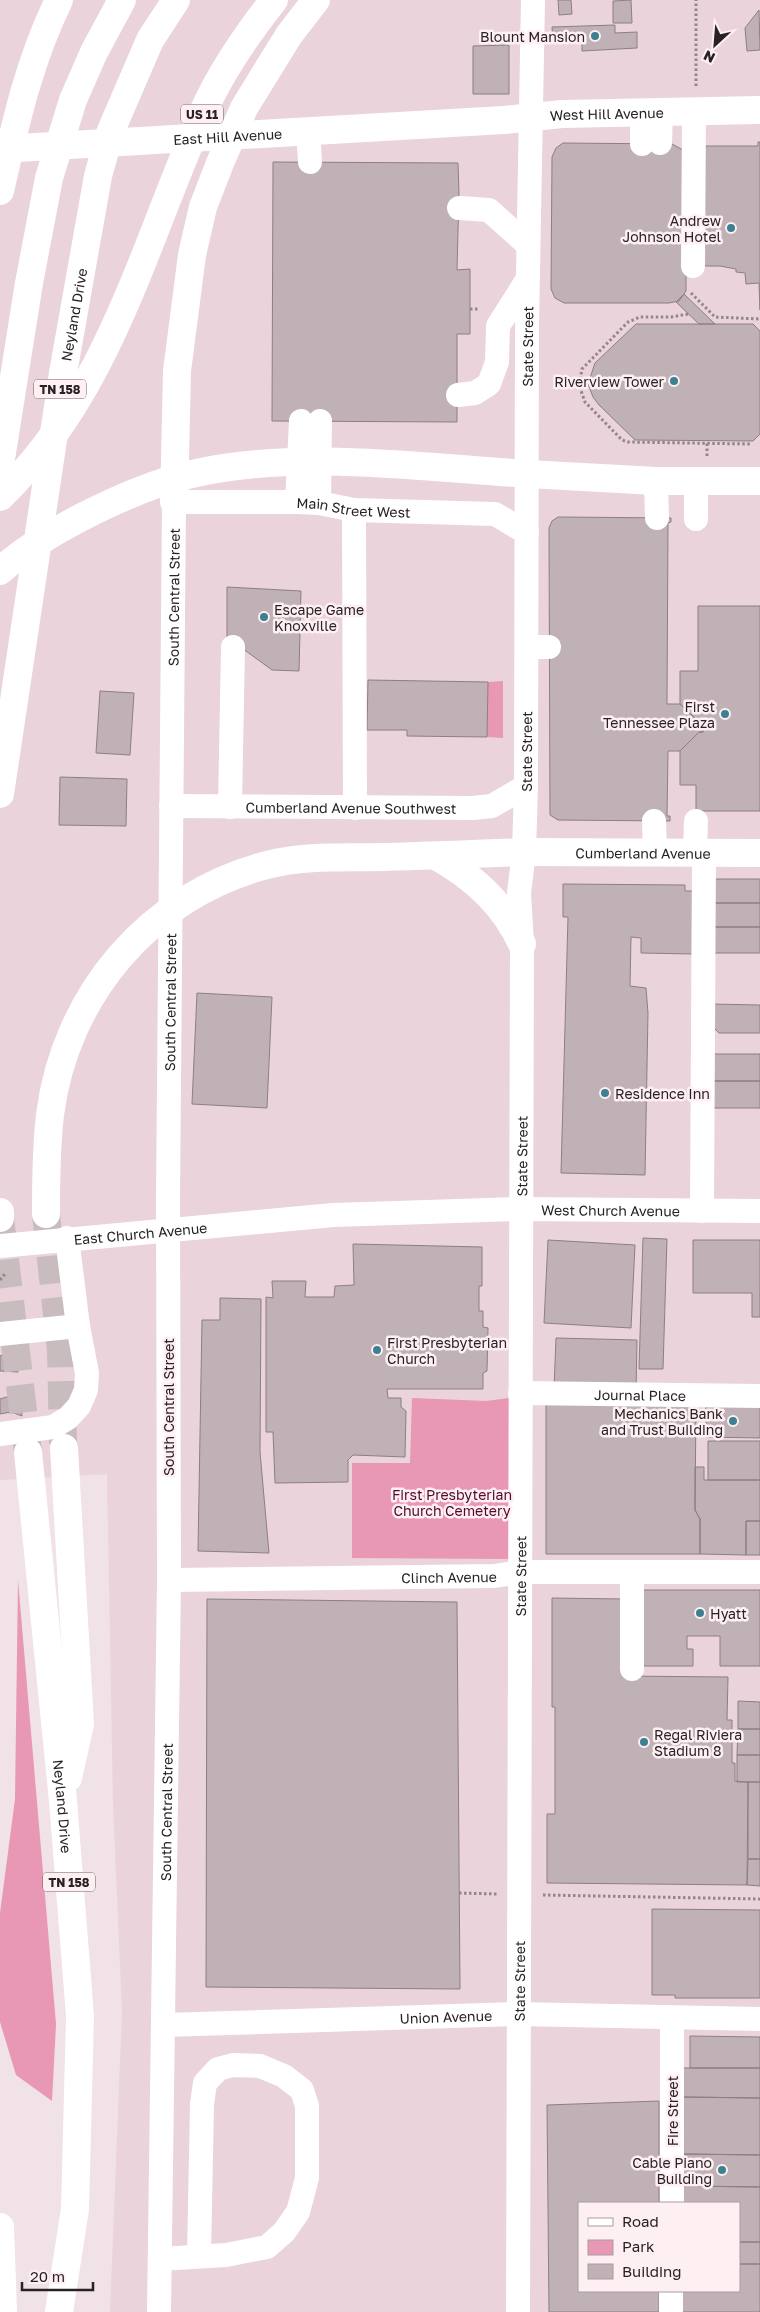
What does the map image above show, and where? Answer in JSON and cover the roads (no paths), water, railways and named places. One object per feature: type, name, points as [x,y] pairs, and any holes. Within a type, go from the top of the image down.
[{"type":"main road","points":[[0,191],[28,72],[59,0]]},
{"type":"main road","name":"TN 158","points":[[0,465],[29,283],[49,178],[73,100],[94,52],[122,0]]},
{"type":"main road","name":"Neyland Drive","points":[[0,794],[63,372],[98,176],[110,133],[150,40],[176,0]]},
{"type":"main road","name":"US 11","points":[[0,497],[59,428],[96,368],[204,110],[222,76],[255,24],[274,0]]},
{"type":"main road","points":[[174,502],[177,371],[192,255],[204,207],[220,163],[244,108],[289,35],[316,0]]},
{"type":"main road","name":"West Hill Avenue","points":[[453,123],[652,111],[695,102],[760,110]]},
{"type":"main road","name":"East Hill Avenue","points":[[0,149],[453,123]]},
{"type":"main road","points":[[0,571],[29,548],[98,508],[160,483],[188,475],[267,463],[325,462],[396,465],[656,481],[760,481]]},
{"type":"main road","name":"Cumberland Avenue","points":[[46,1214],[50,1114],[68,1046],[83,1011],[100,983],[121,955],[143,932],[162,915],[199,891],[231,876],[268,865],[310,858],[436,856],[524,852],[760,853]]},
{"type":"main road","points":[[436,856],[473,879],[493,899],[515,928],[522,944]]},
{"type":"main road","points":[[0,1212],[0,1218]]},
{"type":"main road","points":[[63,1801],[80,1724],[64,1448]]},
{"type":"main road","name":"Neyland Drive","points":[[28,1452],[63,1801],[80,2016],[75,2209],[59,2312]]},
{"type":"main road","points":[[0,2227],[4,2312]]},
{"type":"street","name":"State Street","points":[[518,2312],[522,1209],[522,944],[519,893],[524,852],[526,786],[538,647],[527,533],[528,245],[534,0]]},
{"type":"street","points":[[694,266],[695,102]]},
{"type":"street","points":[[651,144],[652,111]]},
{"type":"street","points":[[308,131],[310,162]]},
{"type":"street","points":[[459,200],[489,210],[528,245]]},
{"type":"street","points":[[458,395],[475,394],[489,384],[497,362],[498,326],[528,279]]},
{"type":"street","points":[[308,503],[310,421]]},
{"type":"street","points":[[656,481],[656,518]]},
{"type":"street","points":[[696,481],[696,518]]},
{"type":"street","name":"Main Street West","points":[[174,502],[308,503],[354,510],[495,514],[527,533]]},
{"type":"street","name":"South Central Street","points":[[159,2312],[169,1580],[168,1217],[174,502]]},
{"type":"street","points":[[354,510],[355,808]]},
{"type":"street","points":[[230,807],[233,647]]},
{"type":"street","name":"Cumberland Avenue Southwest","points":[[171,806],[473,808],[492,806],[526,786]]},
{"type":"street","points":[[654,821],[654,852]]},
{"type":"street","points":[[696,821],[700,853],[702,1211]]},
{"type":"street","name":"West Church Avenue","points":[[282,1218],[522,1209],[760,1211]]},
{"type":"street","name":"East Church Avenue","points":[[0,1246],[282,1218]]},
{"type":"street","points":[[0,1434],[53,1427],[68,1418],[80,1406],[86,1390],[87,1373],[78,1326],[67,1238]]},
{"type":"street","points":[[0,1334],[78,1326]]},
{"type":"street","name":"Journal Place","points":[[520,1393],[760,1396]]},
{"type":"street","name":"Clinch Avenue","points":[[169,1580],[494,1576],[520,1572],[760,1572]]},
{"type":"street","points":[[632,1572],[632,1669]]},
{"type":"street","name":"Union Avenue","points":[[164,2025],[519,2014],[760,2019]]},
{"type":"street","name":"Fire Street","points":[[672,2018],[672,2202]]},
{"type":"street","points":[[160,2259],[226,2255],[267,2247],[284,2232],[298,2212],[307,2178],[306,2106],[302,2090],[284,2076],[260,2066],[233,2065],[218,2070],[205,2083],[202,2104],[199,2256]]},
{"type":"street","points":[[671,2292],[671,2312]]},
{"type":"tunnel","points":[[46,1214],[61,1351],[63,1444]]},
{"type":"tunnel","points":[[0,1218],[28,1452]]},
{"type":"place","name":"Blount Mansion","points":[[595,36]]},
{"type":"place","name":"Andrew Johnson Hotel","points":[[731,228]]},
{"type":"place","name":"Riverview Tower","points":[[674,381]]},
{"type":"place","name":"Escape Game Knoxville","points":[[264,617]]},
{"type":"place","name":"First Tennessee Plaza","points":[[725,714]]},
{"type":"place","name":"Residence Inn","points":[[605,1093]]},
{"type":"place","name":"First Presbyterian Church","points":[[377,1350]]},
{"type":"place","name":"Mechanics Bank and Trust Building","points":[[733,1421]]},
{"type":"place","name":"Hyatt","points":[[700,1613]]},
{"type":"place","name":"Regal Riviera Stadium 8","points":[[644,1742]]},
{"type":"place","name":"Cable Piano Building","points":[[722,2170]]},
{"type":"park label","name":"First Presbyterian Church Cemetery","points":[[452,1502]]}]
